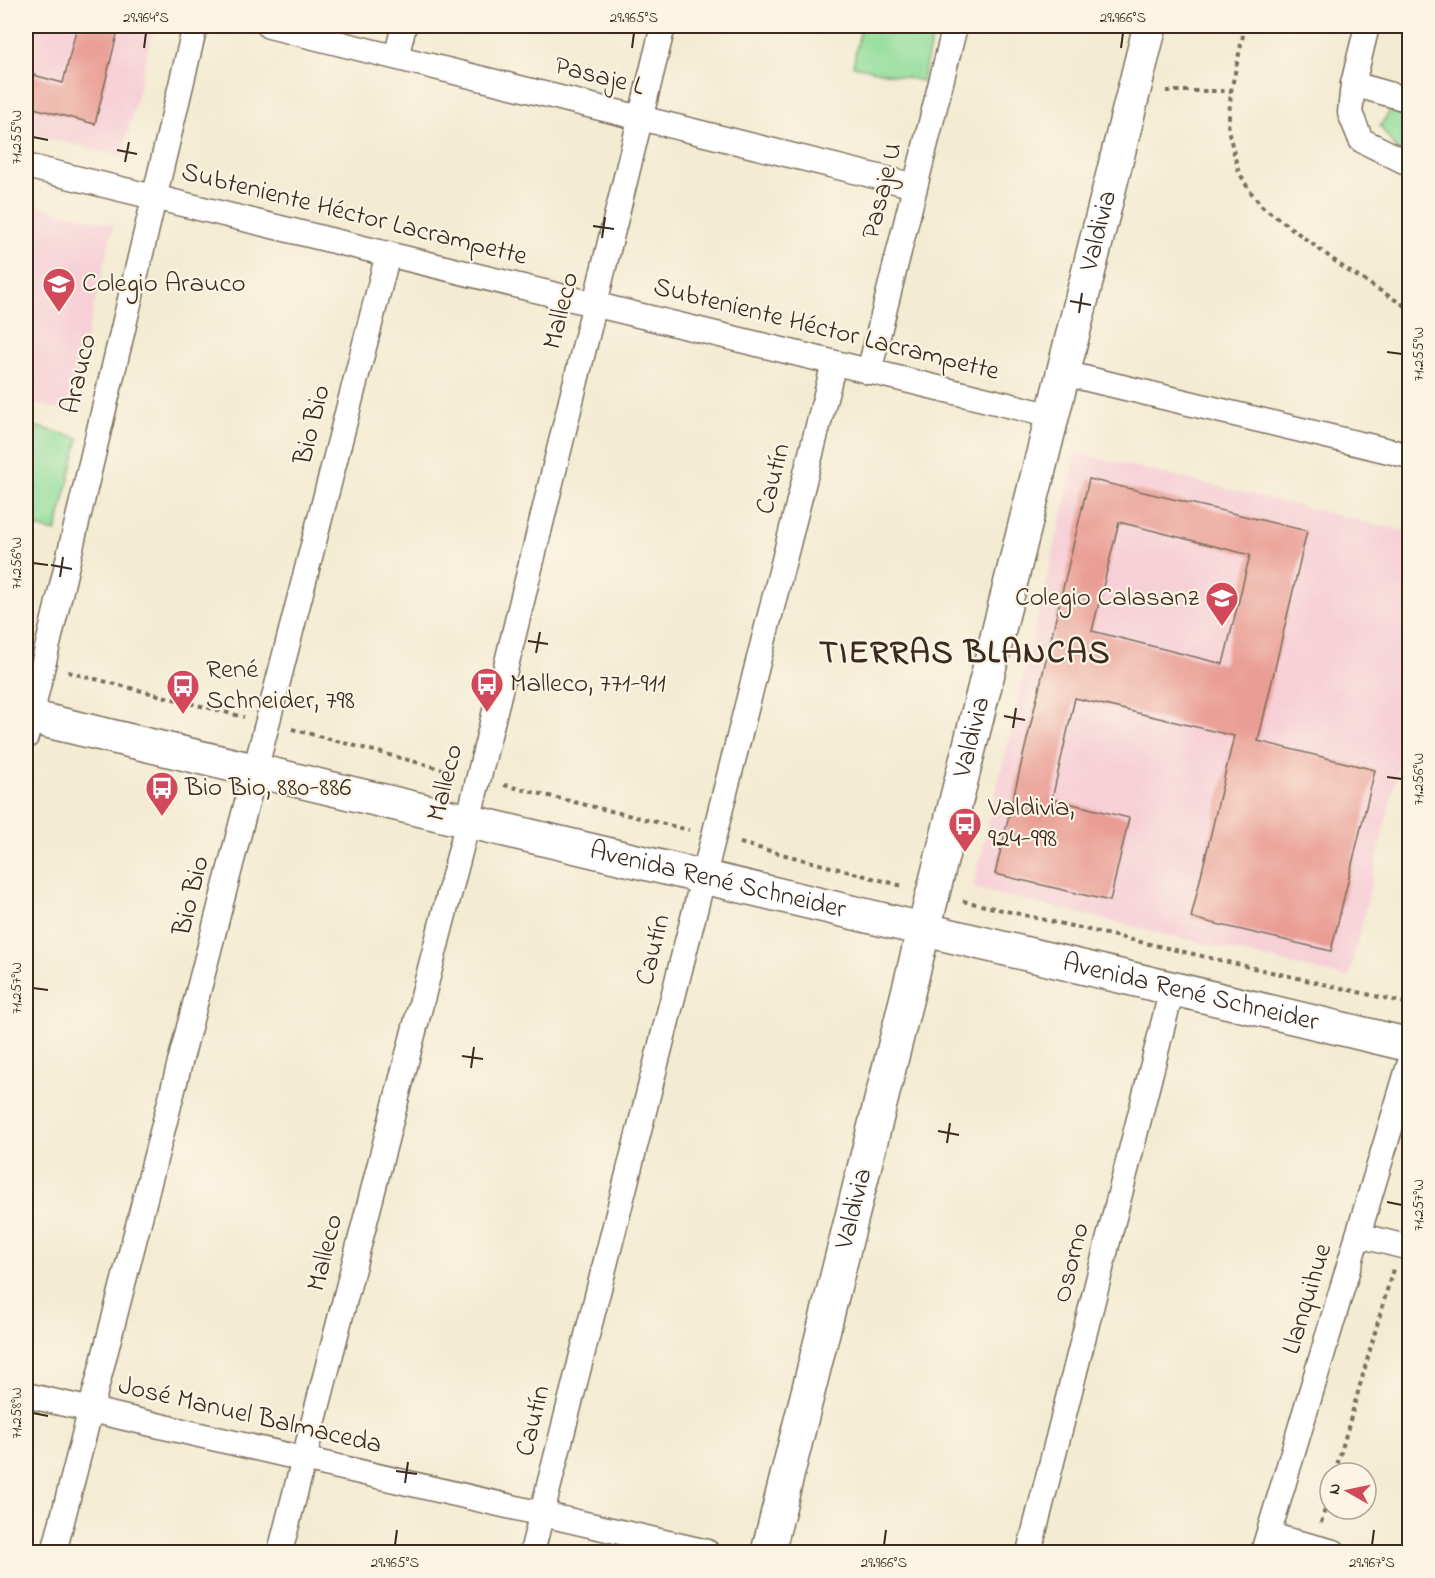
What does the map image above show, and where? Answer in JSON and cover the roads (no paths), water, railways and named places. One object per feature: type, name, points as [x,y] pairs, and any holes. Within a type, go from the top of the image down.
[{"type":"street","name":"Arauco","points":[[27,724],[195,26]]},
{"type":"street","name":"Pasaje L","points":[[268,26],[915,186]]},
{"type":"street","points":[[396,57],[404,26]]},
{"type":"street","name":"Malleco","points":[[280,1552],[468,821],[663,26]]},
{"type":"street","name":"Pasaje U","points":[[869,372],[955,26]]},
{"type":"street","name":"Valdivia","points":[[768,1552],[1150,26]]},
{"type":"street","points":[[1367,26],[1353,84],[1350,113],[1361,140],[1410,164]]},
{"type":"street","points":[[1353,84],[1410,100]]},
{"type":"street","name":"Subteniente Héctor Lacrampette","points":[[26,166],[1053,416]]},
{"type":"street","name":"Bio Bio","points":[[54,1552],[388,254]]},
{"type":"street","name":"Cautín","points":[[532,1552],[834,363]]},
{"type":"street","points":[[1063,374],[1410,456]]},
{"type":"street","name":"Avenida René Schneider","points":[[27,724],[255,770],[1410,1045]]},
{"type":"street","name":"Osorno","points":[[1029,1552],[1172,989]]},
{"type":"street","name":"Llanquihue","points":[[1266,1544],[1410,1062]]},
{"type":"street","points":[[1358,1235],[1404,1246]]},
{"type":"street","name":"José Manuel Balmaceda","points":[[26,1395],[707,1552]]},
{"type":"street","points":[[1266,1544],[1335,1552]]},
{"type":"place","name":"Colegio Arauco","points":[[59,313]]},
{"type":"place","name":"Colegio Calasanz","points":[[1222,627]]},
{"type":"place","name":"Malleco, 771-911","points":[[487,713]]},
{"type":"place","name":"René Schneider, 798","points":[[183,715]]},
{"type":"place","name":"Bio Bio, 880-886","points":[[162,817]]},
{"type":"place","name":"Valdivia, 924-998","points":[[965,853]]},
{"type":"district","name":"TIERRAS BLANCAS","points":[[965,654]]}]
